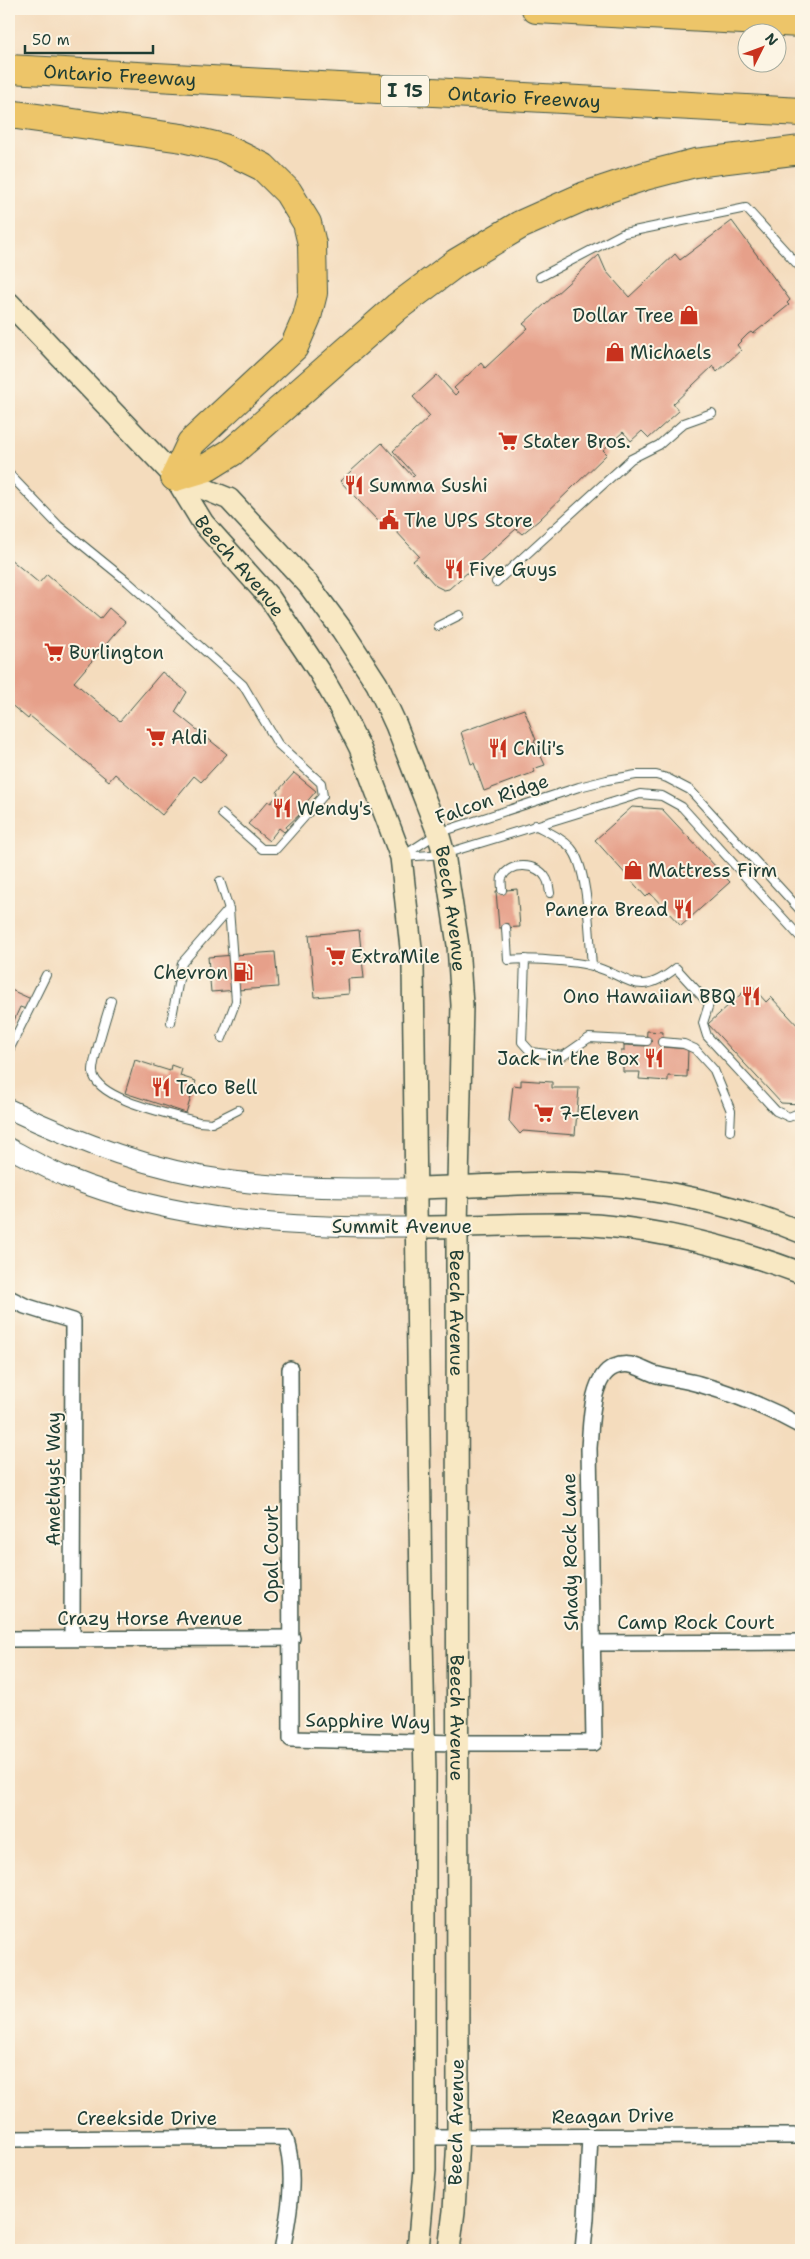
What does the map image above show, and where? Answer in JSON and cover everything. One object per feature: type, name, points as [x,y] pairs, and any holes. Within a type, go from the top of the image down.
[{"type":"highway","points":[[536,9],[801,23]]},
{"type":"highway","name":"Ontario Freeway","points":[[9,70],[801,112]]},
{"type":"highway","points":[[9,114],[182,138],[224,148],[264,167],[288,192],[307,223],[312,244],[313,293],[307,317],[294,347],[191,443],[176,477]]},
{"type":"highway","points":[[176,477],[208,467],[232,452],[397,307],[456,263],[520,225],[585,196],[644,176],[695,163],[801,150]]},
{"type":"main road","name":"Beech Avenue","points":[[9,303],[176,477],[203,523],[269,597],[320,673],[360,748],[401,857],[413,966],[424,1743],[425,2170],[418,2250]]},
{"type":"main road","name":"Beech Avenue","points":[[176,477],[229,499],[308,584],[342,630],[377,684],[396,725],[438,833],[444,854],[458,945],[462,1005],[457,1227],[456,1743],[458,2137],[454,2211],[449,2250]]},
{"type":"main road","name":"Summit Avenue","points":[[416,1188],[583,1184],[636,1189],[670,1194],[736,1209],[773,1220],[801,1232]]},
{"type":"main road","name":"Summit Avenue","points":[[416,1227],[576,1224],[627,1228],[702,1241],[801,1273]]},
{"type":"street","name":"Summit Avenue","points":[[9,1110],[61,1134],[118,1155],[232,1181],[304,1187],[416,1188]]},
{"type":"street","name":"Summit Avenue","points":[[9,1148],[66,1177],[127,1198],[223,1219],[290,1226],[416,1227]]},
{"type":"street","name":"Amethyst Way","points":[[9,1298],[25,1306],[73,1321],[72,1638]]},
{"type":"street","name":"Shady Rock Lane","points":[[594,1742],[589,1448],[593,1401],[600,1380],[613,1367],[633,1364],[653,1374],[699,1384],[756,1403],[801,1426]]},
{"type":"street","name":"Opal Court","points":[[290,1369],[292,1638],[290,1740]]},
{"type":"street","name":"Crazy Horse Avenue","points":[[9,1638],[292,1638]]},
{"type":"street","name":"Camp Rock Court","points":[[592,1643],[801,1642]]},
{"type":"street","name":"Sapphire Way","points":[[290,1740],[424,1743],[594,1742]]},
{"type":"street","points":[[583,2250],[590,2136]]},
{"type":"street","name":"Reagan Drive","points":[[425,2137],[801,2136]]},
{"type":"street","name":"Creekside Drive","points":[[9,2139],[285,2138],[292,2165],[288,2216],[282,2250]]},
{"type":"lane","points":[[540,277],[624,233],[746,208],[798,265],[801,262]]},
{"type":"lane","points":[[496,582],[631,459],[659,445],[684,423],[712,413]]},
{"type":"lane","points":[[9,474],[59,526],[128,582],[243,685],[278,744],[321,782],[323,796],[276,849],[262,849],[222,814]]},
{"type":"lane","points":[[438,626],[460,615]]},
{"type":"lane","name":"Falcon Ridge","points":[[401,857],[438,833],[578,787],[636,775],[656,775],[668,778],[690,790],[801,910]]},
{"type":"lane","name":"Falcon Ridge","points":[[401,857],[444,854],[640,794],[662,796],[682,808],[801,938]]},
{"type":"lane","points":[[535,825],[560,839],[572,849],[580,862],[592,966]]},
{"type":"lane","points":[[502,890],[502,879],[506,872],[525,866],[541,870],[547,879],[550,893]]},
{"type":"lane","points":[[220,881],[229,909],[236,1001],[222,1038]]},
{"type":"lane","points":[[171,1022],[182,963],[229,909]]},
{"type":"lane","points":[[506,928],[508,960],[525,959],[592,966],[625,981],[641,985],[656,982],[676,968],[709,1004],[702,1023],[707,1036],[776,1111],[789,1117],[801,1112]]},
{"type":"lane","points":[[525,959],[522,1042],[531,1052],[563,1056],[588,1038],[647,1041]]},
{"type":"lane","points":[[9,1050],[46,975]]},
{"type":"lane","points":[[110,1002],[93,1072],[99,1087],[116,1097],[199,1122],[212,1122],[238,1110]]},
{"type":"lane","points":[[662,1042],[684,1044],[695,1049],[714,1070],[731,1112],[730,1131]]},
{"type":"building","points":[[732,221],[790,300],[787,303],[789,305],[753,334],[751,332],[748,334],[737,345],[741,350],[717,372],[713,366],[673,404],[679,411],[649,438],[642,431],[631,441],[623,432],[603,450],[607,454],[538,521],[522,534],[516,529],[449,589],[444,590],[436,586],[413,561],[419,556],[395,530],[377,520],[340,481],[382,443],[413,477],[415,475],[393,451],[430,416],[413,397],[437,375],[455,395],[458,392],[454,388],[481,363],[485,368],[528,328],[523,324],[599,255],[606,271],[629,297],[675,254],[680,260]]},
{"type":"building","points":[[9,558],[39,583],[47,574],[100,619],[109,608],[125,622],[74,682],[120,721],[162,672],[187,692],[175,712],[227,754],[201,782],[194,776],[162,815],[115,774],[109,781],[30,716],[28,719],[9,703]]},
{"type":"building","points":[[524,709],[536,740],[534,741],[545,765],[533,769],[535,772],[484,791],[474,763],[471,764],[461,732]]},
{"type":"building","name":"Wendy's","points":[[294,773],[316,791],[298,812],[300,814],[286,827],[287,829],[284,832],[279,828],[269,841],[248,824],[268,801],[271,803],[278,794],[277,792]]},
{"type":"building","points":[[632,807],[662,809],[730,882],[681,926],[650,893],[646,897],[595,840]]},
{"type":"building","points":[[517,889],[520,927],[499,928],[496,891]]},
{"type":"building","name":"ExtraMile","points":[[359,930],[364,978],[348,979],[349,994],[315,997],[309,935]]},
{"type":"building","name":"Chevron","points":[[275,952],[278,987],[211,992],[208,957]]},
{"type":"building","points":[[751,985],[766,1002],[771,997],[801,1029],[801,1104],[781,1103],[708,1024]]},
{"type":"building","points":[[9,989],[31,999],[26,1009],[20,1007],[9,1032]]},
{"type":"building","name":"Jack in the Box","points":[[647,1031],[663,1032],[662,1047],[688,1049],[687,1077],[668,1076],[668,1081],[639,1079],[640,1072],[623,1072],[623,1065],[620,1065],[621,1051],[624,1051],[624,1045],[646,1046]]},
{"type":"building","name":"Taco Bell","points":[[135,1060],[170,1071],[171,1065],[182,1069],[180,1076],[196,1081],[186,1113],[125,1093]]},
{"type":"building","name":"7-Eleven","points":[[521,1080],[552,1082],[552,1088],[579,1088],[575,1135],[523,1131],[520,1134],[509,1121],[513,1085],[521,1086]]},
{"type":"place","name":"Dollar Tree","points":[[689,315]]},
{"type":"place","name":"Michaels","points":[[615,352]]},
{"type":"place","name":"Stater Bros.","points":[[508,441]]},
{"type":"place","name":"Summa Sushi","points":[[354,485]]},
{"type":"place","name":"The UPS Store","points":[[389,520]]},
{"type":"place","name":"Five Guys","points":[[454,569]]},
{"type":"place","name":"Burlington","points":[[54,652]]},
{"type":"place","name":"Aldi","points":[[156,737]]},
{"type":"place","name":"Chili's","points":[[498,748]]},
{"type":"place","name":"Wendy's","points":[[282,808]]},
{"type":"place","name":"Mattress Firm","points":[[633,870]]},
{"type":"place","name":"Panera Bread","points":[[683,909]]},
{"type":"place","name":"ExtraMile","points":[[336,956]]},
{"type":"place","name":"Chevron","points":[[243,972]]},
{"type":"place","name":"Ono Hawaiian BBQ","points":[[751,996]]},
{"type":"place","name":"Jack in the Box","points":[[654,1058]]},
{"type":"place","name":"Taco Bell","points":[[161,1087]]},
{"type":"place","name":"7-Eleven","points":[[544,1113]]}]
